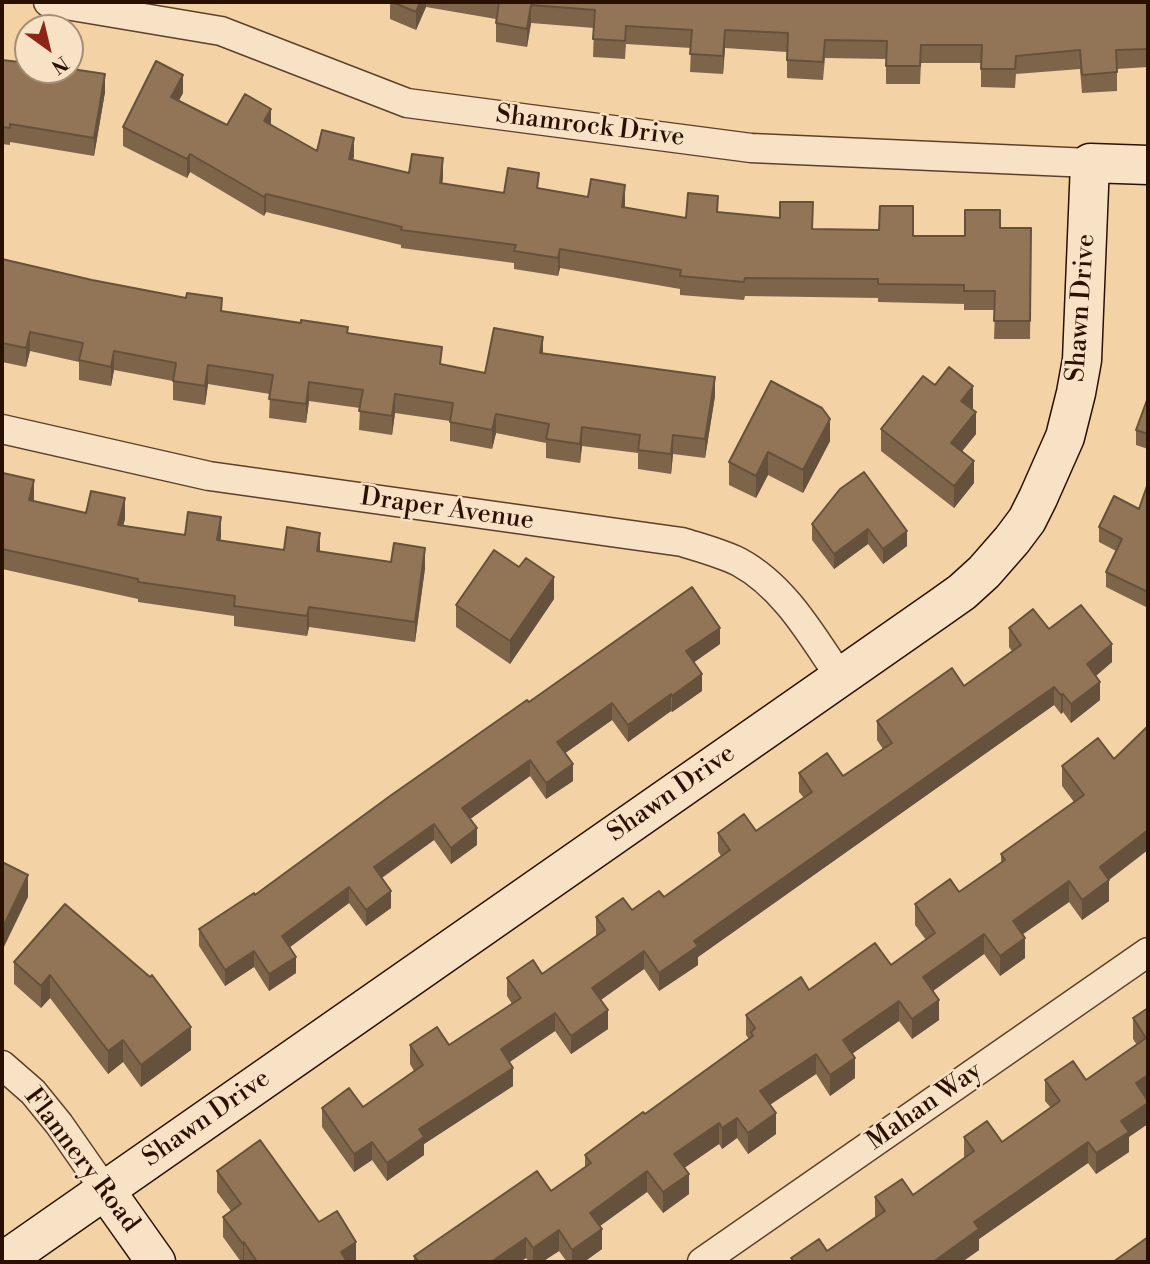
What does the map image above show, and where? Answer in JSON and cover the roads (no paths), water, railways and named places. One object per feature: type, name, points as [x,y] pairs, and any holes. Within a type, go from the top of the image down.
[{"type":"street","name":"Shamrock Drive","points":[[47,2],[221,31],[407,103],[751,148],[1148,165]]},
{"type":"street","name":"Shawn Drive","points":[[2,1262],[962,592],[984,572],[1027,520],[1065,437],[1082,360],[1090,163]]},
{"type":"street","name":"Draper Avenue","points":[[2,429],[209,476],[682,542],[732,559],[768,583],[792,609],[840,677]]},
{"type":"street","name":"Mahan Way","points":[[702,1262],[1148,952]]},
{"type":"street","name":"Flannery Road","points":[[2,1065],[33,1092],[156,1262]]}]
